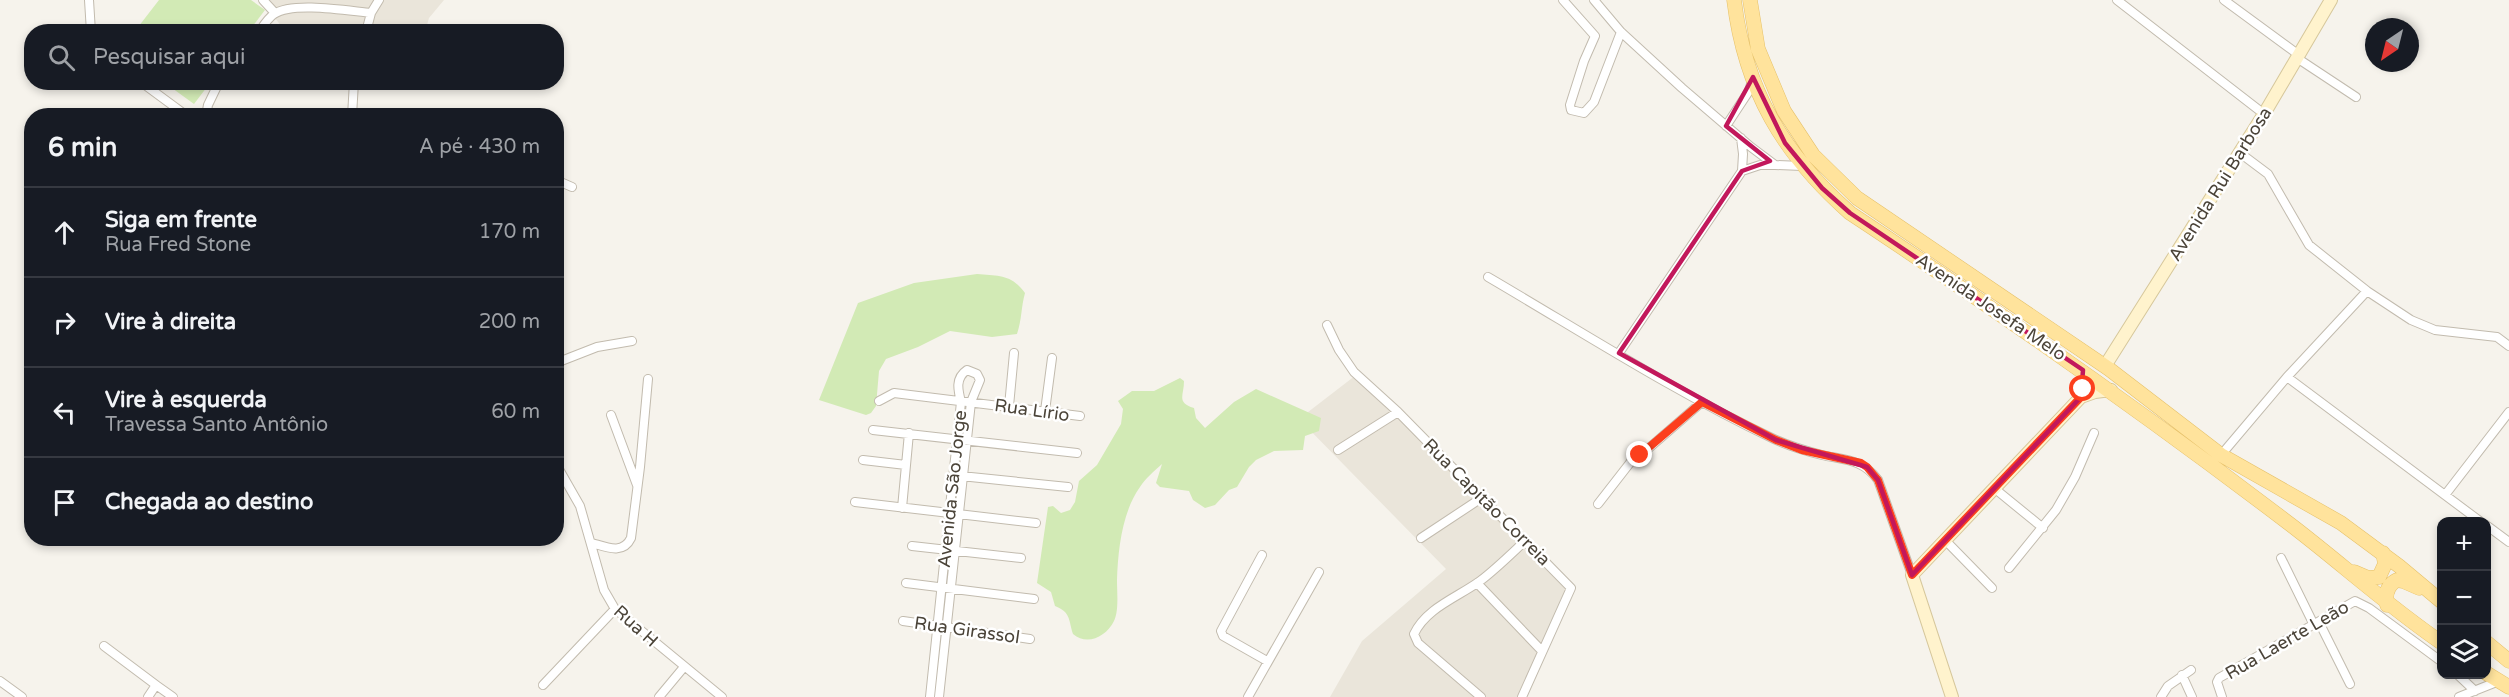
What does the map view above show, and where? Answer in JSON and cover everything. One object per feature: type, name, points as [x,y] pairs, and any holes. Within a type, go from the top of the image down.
[{"type":"main road","name":"Avenida Josefa Melo","points":[[1734,0],[1737,20],[1753,77],[1771,120],[1802,166],[1822,188],[1850,213],[2111,390],[2292,526],[2387,605],[2406,626],[2437,641]]},
{"type":"main road","name":"Avenida Josefa Melo","points":[[1750,0],[1758,49],[1770,82],[1796,133],[1831,175],[1857,198],[2105,366],[2221,455],[2341,523],[2383,553],[2437,598]]},
{"type":"main road","points":[[2336,562],[2362,577],[2373,579],[2379,577],[2384,570],[2383,553]]},
{"type":"main road","points":[[2387,605],[2386,593],[2392,583],[2397,580],[2437,599]]},
{"type":"main road","points":[[2491,645],[2509,661]]},
{"type":"main road","points":[[2491,676],[2504,684]]},
{"type":"street","points":[[89,0],[91,24]]},
{"type":"street","points":[[263,0],[275,13]]},
{"type":"street","points":[[368,24],[371,13],[379,0]]},
{"type":"street","points":[[1563,0],[1596,36],[1579,74],[1570,105],[1571,110],[1584,113],[1594,102],[1621,32]]},
{"type":"street","points":[[1594,0],[1621,32],[1726,126],[1775,165]]},
{"type":"street","points":[[2116,0],[2265,114]]},
{"type":"street","points":[[2224,0],[2356,97]]},
{"type":"street","name":"Avenida Rui Barbosa","points":[[2105,366],[2265,114],[2331,0]]},
{"type":"street","points":[[266,24],[275,13],[318,8],[371,13]]},
{"type":"street","points":[[1726,126],[1749,91],[1753,77]]},
{"type":"street","points":[[152,90],[176,108]]},
{"type":"street","points":[[207,108],[215,90]]},
{"type":"street","points":[[352,108],[354,90]]},
{"type":"street","points":[[1619,353],[1742,171],[1741,138]]},
{"type":"street","points":[[2240,153],[2268,174],[2309,245],[2367,291],[2411,320],[2435,330],[2497,337],[2509,346]]},
{"type":"street","points":[[1742,171],[1760,165],[1802,166]]},
{"type":"street","points":[[564,184],[572,187]]},
{"type":"street","points":[[1488,277],[1702,402],[1776,440],[1813,453],[1861,463],[1867,467],[1878,480],[1952,697]]},
{"type":"street","points":[[2221,455],[2287,377],[2367,291]]},
{"type":"street","name":"Rua Capitão Correia","points":[[1327,326],[1347,363],[1526,540],[1571,588],[1522,697]]},
{"type":"street","points":[[564,360],[597,347],[632,341]]},
{"type":"street","points":[[1009,406],[1014,353]]},
{"type":"street","points":[[1045,411],[1052,358]]},
{"type":"street","name":"Avenida São Jorge","points":[[930,697],[938,662],[955,513],[964,476],[971,402],[980,380],[977,374],[967,370],[959,381],[961,402],[954,475],[955,513]]},
{"type":"street","points":[[2081,397],[2084,384],[2083,370]]},
{"type":"street","points":[[2287,377],[2474,517]]},
{"type":"street","points":[[592,543],[615,549],[626,546],[631,538],[648,379]]},
{"type":"street","points":[[1912,575],[2081,397],[2111,390]]},
{"type":"street","name":"Rua Lírio","points":[[879,401],[894,393],[1080,416]]},
{"type":"street","points":[[1598,504],[1633,459],[1702,402]]},
{"type":"street","points":[[1338,450],[1398,412]]},
{"type":"street","points":[[2445,495],[2509,412]]},
{"type":"street","points":[[611,415],[638,487]]},
{"type":"street","points":[[873,430],[1077,453]]},
{"type":"street","points":[[902,508],[909,433]]},
{"type":"street","points":[[2009,568],[2056,510],[2071,485],[2094,433]]},
{"type":"street","points":[[863,460],[906,465]]},
{"type":"street","points":[[954,475],[1068,487]]},
{"type":"street","name":"Rua H","points":[[564,477],[576,497],[592,543],[604,590],[615,609],[723,697]]},
{"type":"street","points":[[1994,488],[2043,528]]},
{"type":"street","points":[[1421,538],[1483,497]]},
{"type":"street","points":[[855,502],[1036,523]]},
{"type":"street","points":[[2491,528],[2509,542]]},
{"type":"street","points":[[1481,697],[1418,643],[1414,634],[1421,623],[1440,606],[1477,584],[1526,540]]},
{"type":"street","points":[[1945,540],[1992,588]]},
{"type":"street","points":[[912,546],[1022,558]]},
{"type":"street","points":[[1262,555],[1221,631],[1223,636],[1267,661]]},
{"type":"street","points":[[2281,558],[2350,684]]},
{"type":"street","points":[[1248,697],[1319,572]]},
{"type":"street","points":[[906,583],[1034,599]]},
{"type":"street","points":[[1477,584],[1542,651]]},
{"type":"street","name":"Rua Laerte Leão","points":[[2222,697],[2217,681],[2357,602],[2406,626]]},
{"type":"street","points":[[543,686],[615,609]]},
{"type":"street","name":"Rua Girassol","points":[[903,621],[1030,639]]},
{"type":"street","points":[[2406,626],[2437,657]]},
{"type":"street","points":[[104,646],[173,697]]},
{"type":"street","name":"Avenida São Jorge","points":[[938,662],[939,697]]},
{"type":"street","points":[[659,697],[684,667]]},
{"type":"street","points":[[2161,697],[2168,686],[2191,670]]},
{"type":"street","points":[[2182,675],[2194,696]]},
{"type":"street","points":[[2462,679],[2475,691]]},
{"type":"street","points":[[0,681],[22,697]]},
{"type":"street","points":[[2459,697],[2504,684]]},
{"type":"street","points":[[148,697],[156,685]]},
{"type":"highlighted area","points":[[1753,77],[1785,143],[1822,188],[1850,213],[2083,370],[2081,397],[1912,575],[1878,480],[1867,467],[1776,440],[1619,353],[1742,171],[1770,161],[1726,126]]},
{"type":"shaded area","points":[[261,0],[444,0],[429,18],[427,24],[280,24]]},
{"type":"shaded area","points":[[1360,372],[1574,591],[1526,697],[1330,697],[1362,641],[1446,569],[1299,419]]},
{"type":"green space","points":[[159,0],[251,0],[265,10],[254,24],[140,24]]},
{"type":"green space","points":[[175,90],[205,90],[194,104]]},
{"type":"green space","points":[[977,274],[1009,279],[1025,293],[1017,334],[992,337],[950,331],[918,347],[886,359],[879,371],[876,406],[871,413],[866,415],[819,400],[858,303],[914,283]]},
{"type":"green space","points":[[1180,378],[1184,381],[1183,401],[1194,408],[1196,418],[1205,428],[1234,402],[1256,389],[1321,418],[1319,431],[1305,436],[1303,450],[1274,451],[1256,460],[1237,487],[1229,490],[1215,505],[1205,508],[1193,500],[1189,491],[1160,487],[1156,483],[1162,464],[1140,487],[1125,520],[1118,556],[1116,617],[1111,627],[1096,638],[1078,638],[1073,634],[1066,614],[1055,606],[1051,592],[1037,583],[1048,507],[1053,506],[1061,513],[1070,510],[1075,502],[1079,481],[1097,465],[1121,424],[1123,409],[1118,401],[1132,391],[1154,391]]},
{"type":"route","points":[[1640,455],[1702,402],[1776,440],[1802,450],[1861,463],[1878,480],[1912,575],[2081,397],[2083,389]]}]
